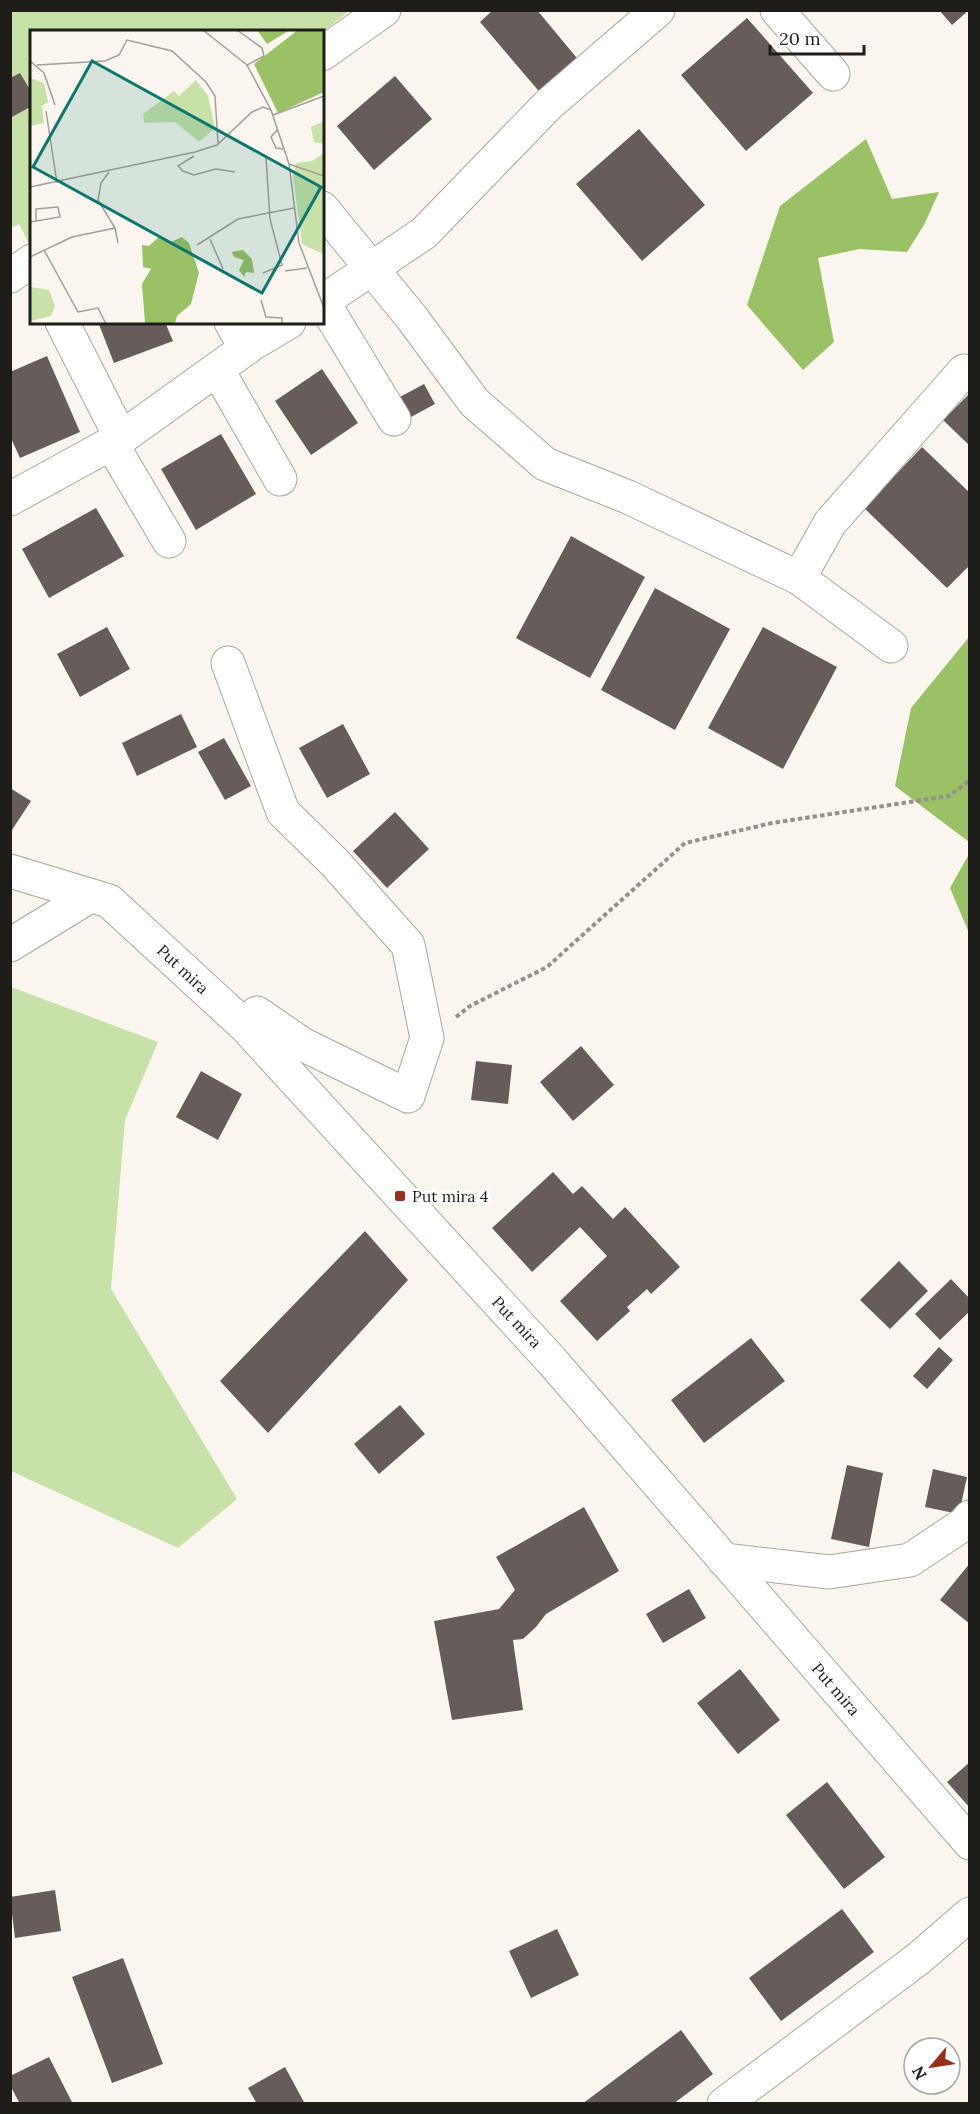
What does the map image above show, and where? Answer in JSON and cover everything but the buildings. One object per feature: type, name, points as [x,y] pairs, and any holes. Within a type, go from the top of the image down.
[{"type":"street","points":[[324,53],[384,10]]},
{"type":"street","points":[[324,301],[424,233],[548,105],[658,10]]},
{"type":"street","points":[[777,10],[833,74]]},
{"type":"street","points":[[324,210],[412,318],[474,402],[545,464],[628,497],[799,578],[891,646]]},
{"type":"street","points":[[10,276],[30,262]]},
{"type":"street","points":[[324,304],[394,419]]},
{"type":"street","points":[[63,324],[116,441],[169,541]]},
{"type":"street","points":[[10,499],[116,441],[217,369],[239,336],[282,324]]},
{"type":"street","points":[[217,369],[280,478]]},
{"type":"street","points":[[799,578],[830,523],[964,371]]},
{"type":"street","points":[[228,663],[282,812],[335,863],[408,945],[427,1038],[408,1096],[302,1044],[257,1013],[246,1027]]},
{"type":"street","name":"Put mira","points":[[10,871],[109,901],[246,1027],[551,1360],[969,1842]]},
{"type":"street","points":[[10,945],[90,896]]},
{"type":"street","points":[[724,1560],[829,1572],[910,1560],[964,1524],[969,1517]]},
{"type":"street","points":[[724,2103],[918,1959],[969,1914]]},
{"type":"path","points":[[427,1038],[470,1006],[548,967],[685,843],[772,823],[949,796],[969,780]]},
{"type":"green space","points":[[11,11],[349,11],[324,31],[30,30],[29,244],[19,224],[11,228]]},
{"type":"green space","points":[[866,139],[892,199],[939,192],[924,225],[907,252],[859,249],[818,258],[834,342],[803,370],[747,305],[780,206]]},
{"type":"green space","points":[[969,637],[969,842],[895,786],[911,708]]},
{"type":"green space","points":[[969,854],[969,933],[950,888]]},
{"type":"green space","points":[[11,987],[158,1042],[125,1120],[111,1289],[237,1499],[178,1548],[11,1471]]},
{"type":"place","name":"Put mira 4","points":[[400,1196]]}]
